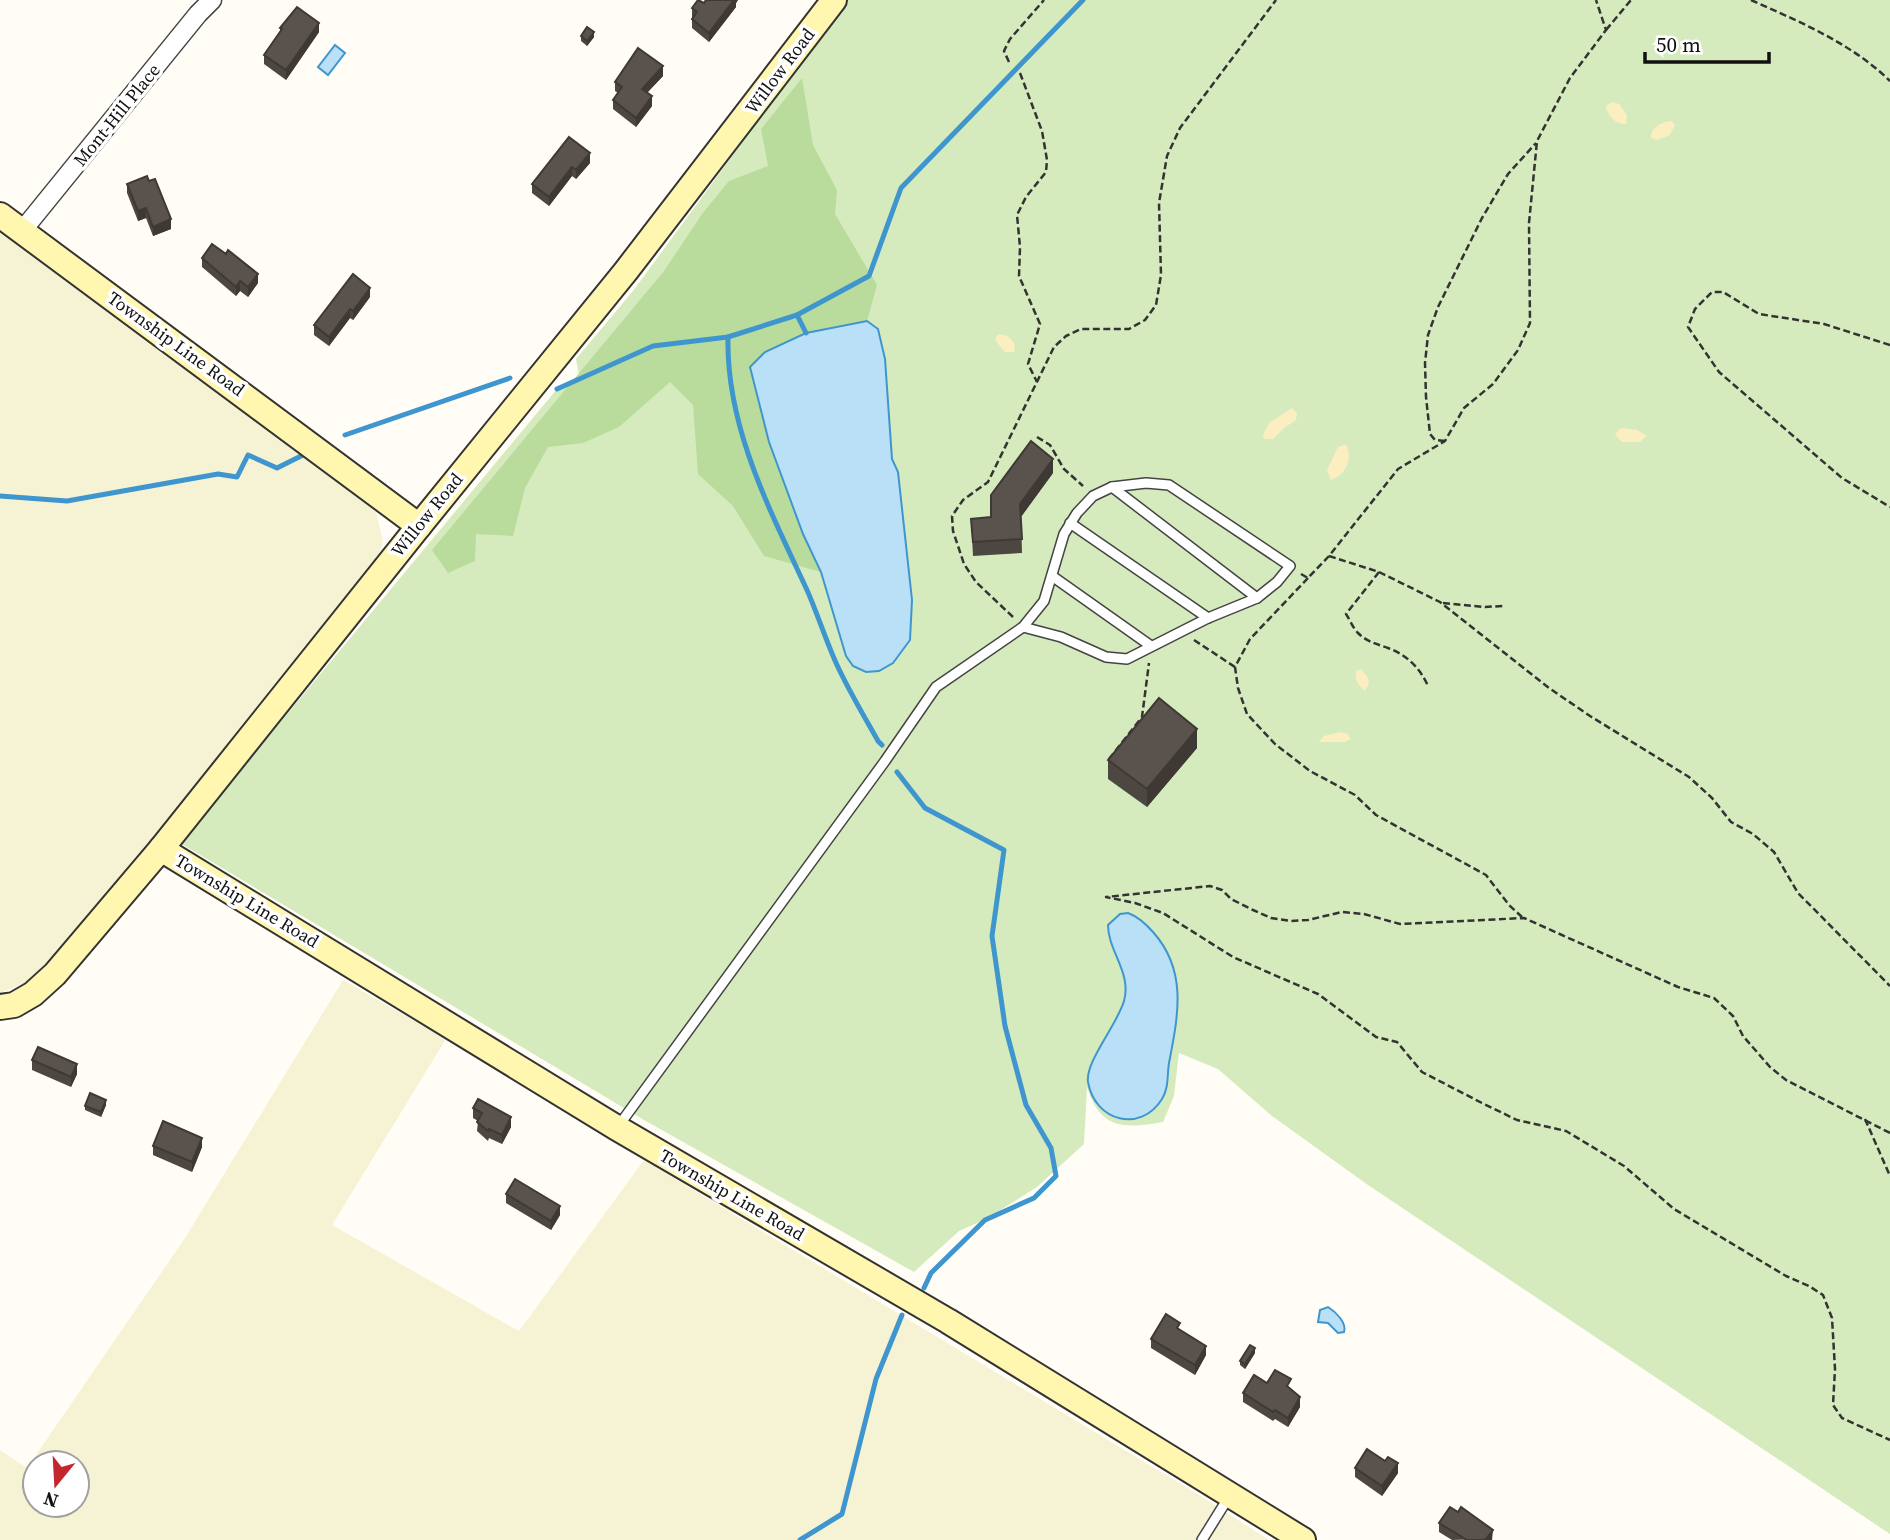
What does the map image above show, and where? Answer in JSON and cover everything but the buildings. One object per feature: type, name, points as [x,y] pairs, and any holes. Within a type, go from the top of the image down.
[{"type":"street","name":"Mont-Hill Place","points":[[22,231],[212,0]]},
{"type":"street","name":"Willow Road","points":[[0,1007],[14,1005],[33,994],[55,974],[161,849],[626,271],[834,0]]},
{"type":"street","name":"Township Line Road","points":[[0,215],[419,526]]},
{"type":"street","name":"Township Line Road","points":[[161,849],[617,1128],[948,1321],[1303,1540]]},
{"type":"lane","points":[[617,1128],[936,687],[1023,626],[1044,601],[1064,534],[1093,495],[1112,487],[1146,483],[1169,485],[1290,566],[1277,582],[1257,598],[1208,618],[1127,659],[1106,657],[1061,637],[1023,626]]},
{"type":"lane","points":[[1112,487],[1257,598]]},
{"type":"lane","points":[[1070,523],[1208,618]]},
{"type":"lane","points":[[1052,576],[1151,646]]},
{"type":"lane","points":[[1202,1540],[1231,1494]]},
{"type":"path","points":[[1009,62],[1004,51],[1010,39],[1044,0]]},
{"type":"path","points":[[1023,626],[976,582],[964,564],[953,531],[952,516],[962,500],[988,482],[1054,346],[1081,329],[1129,329],[1145,320],[1156,305],[1161,275],[1159,203],[1167,156],[1180,128],[1276,0]]},
{"type":"path","points":[[1596,0],[1606,30]]},
{"type":"path","points":[[1445,441],[1435,440],[1430,434],[1425,363],[1428,335],[1438,307],[1482,218],[1508,174],[1537,141],[1570,78],[1631,0]]},
{"type":"path","points":[[1751,0],[1820,30],[1877,68],[1890,81]]},
{"type":"path","points":[[1020,73],[1042,131],[1047,160],[1046,172],[1026,197],[1017,215],[1019,276],[1040,324],[1028,364],[1037,382]]},
{"type":"path","points":[[1537,141],[1529,223],[1530,323],[1518,350],[1493,384],[1464,408],[1445,441],[1398,469],[1329,556],[1250,639],[1235,667],[1238,688],[1247,714],[1275,744],[1310,771],[1356,795],[1376,815],[1486,875],[1509,905],[1524,918],[1678,987],[1714,998],[1733,1016],[1743,1036],[1770,1067],[1786,1080],[1890,1133]]},
{"type":"path","points":[[1890,345],[1824,324],[1759,314],[1723,292],[1712,292],[1695,309],[1688,327],[1719,372],[1842,478],[1890,508]]},
{"type":"path","points":[[1037,437],[1050,445],[1064,469],[1093,495]]},
{"type":"path","points":[[1329,556],[1379,572],[1440,602],[1549,688],[1689,776],[1712,798],[1731,822],[1753,834],[1774,852],[1798,893],[1890,986]]},
{"type":"path","points":[[1290,566],[1308,578]]},
{"type":"path","points":[[1379,572],[1346,614],[1356,631],[1370,642],[1392,649],[1411,660],[1428,686]]},
{"type":"path","points":[[1440,602],[1485,607],[1503,606]]},
{"type":"path","points":[[1183,632],[1235,667]]},
{"type":"path","points":[[1109,759],[1142,717],[1151,646]]},
{"type":"path","points":[[1524,918],[1401,924],[1364,914],[1342,912],[1291,921],[1272,918],[1253,910],[1231,899],[1222,890],[1210,886],[1105,897],[1135,903],[1163,914],[1233,957],[1318,994],[1376,1037],[1397,1042],[1422,1072],[1470,1097],[1517,1119],[1566,1131],[1624,1166],[1674,1209],[1823,1295],[1832,1318],[1835,1369],[1833,1405],[1842,1418],[1890,1440]]},
{"type":"path","points":[[1865,1119],[1890,1176]]},
{"type":"shaded area","points":[[0,228],[362,496],[376,512],[383,541],[379,556],[156,837],[50,963],[32,980],[0,993]]},
{"type":"shaded area","points":[[343,980],[446,1039],[332,1225],[519,1331],[644,1160],[1204,1498],[1269,1540],[0,1540],[0,1450],[21,1464],[21,1519],[91,1519],[91,1449],[40,1449],[183,1241]]},
{"type":"green space","points":[[847,0],[1890,0],[1890,1534],[1368,1185],[1272,1116],[1218,1069],[1179,1053],[1174,1096],[1163,1122],[1136,1125],[1115,1123],[1099,1111],[1087,1087],[1084,1144],[1037,1187],[988,1218],[959,1231],[914,1272],[644,1120],[180,843],[557,389],[580,380],[576,359],[633,291]]},
{"type":"green space","points":[[802,78],[813,145],[837,190],[835,214],[877,285],[867,321],[806,333],[765,352],[803,534],[821,572],[764,556],[733,506],[698,474],[693,405],[670,382],[619,427],[583,443],[548,447],[525,488],[513,536],[476,534],[475,561],[448,573],[432,550],[664,271],[702,214],[729,181],[768,166],[761,129]]},
{"type":"sand","points":[[1612,102],[1619,104],[1627,115],[1626,124],[1619,123],[1610,116],[1606,106]]},
{"type":"sand","points":[[1671,121],[1675,125],[1670,135],[1657,140],[1651,138],[1652,131],[1657,126]]},
{"type":"sand","points":[[997,335],[1011,339],[1015,346],[1014,352],[1005,352],[995,340]]},
{"type":"sand","points":[[1292,408],[1297,413],[1296,420],[1273,439],[1264,439],[1263,435],[1269,423]]},
{"type":"sand","points":[[1623,428],[1637,430],[1647,436],[1640,442],[1622,442],[1615,435]]},
{"type":"sand","points":[[1346,444],[1349,460],[1345,470],[1331,480],[1327,470],[1338,447]]},
{"type":"sand","points":[[1361,669],[1369,683],[1365,691],[1356,677],[1356,671]]},
{"type":"sand","points":[[1341,732],[1348,734],[1351,739],[1345,742],[1319,742],[1324,736]]},
{"type":"water","points":[[335,45],[345,53],[328,75],[318,67]]},
{"type":"water","points":[[867,321],[878,329],[885,359],[892,459],[898,472],[912,600],[910,640],[893,663],[879,671],[866,672],[853,666],[846,656],[821,572],[803,534],[769,442],[750,367],[765,352],[806,333]]},
{"type":"water","points":[[1128,913],[1145,924],[1164,947],[1172,962],[1178,995],[1164,1095],[1153,1110],[1131,1119],[1109,1114],[1092,1096],[1088,1082],[1091,1064],[1120,1011],[1126,991],[1108,925],[1120,914]]},
{"type":"water","points":[[1328,1307],[1342,1321],[1344,1332],[1338,1333],[1328,1323],[1318,1322],[1320,1310]]},
{"type":"waterway","points":[[797,315],[869,276],[901,188],[1083,0]]},
{"type":"waterway","points":[[557,389],[653,346],[728,337],[797,315],[806,333]]},
{"type":"waterway","points":[[728,337],[734,403],[742,436],[765,499],[846,684],[882,745]]},
{"type":"waterway","points":[[345,435],[510,378]]},
{"type":"waterway","points":[[0,496],[67,501],[218,474],[237,477],[248,455],[277,468],[305,454]]},
{"type":"waterway","points":[[897,772],[925,808],[1004,850],[992,936],[1005,1026],[1026,1105],[1051,1148],[1056,1176],[1034,1198],[985,1220],[931,1273],[924,1288]]},
{"type":"waterway","points":[[800,1540],[842,1514],[876,1379],[902,1315]]}]
